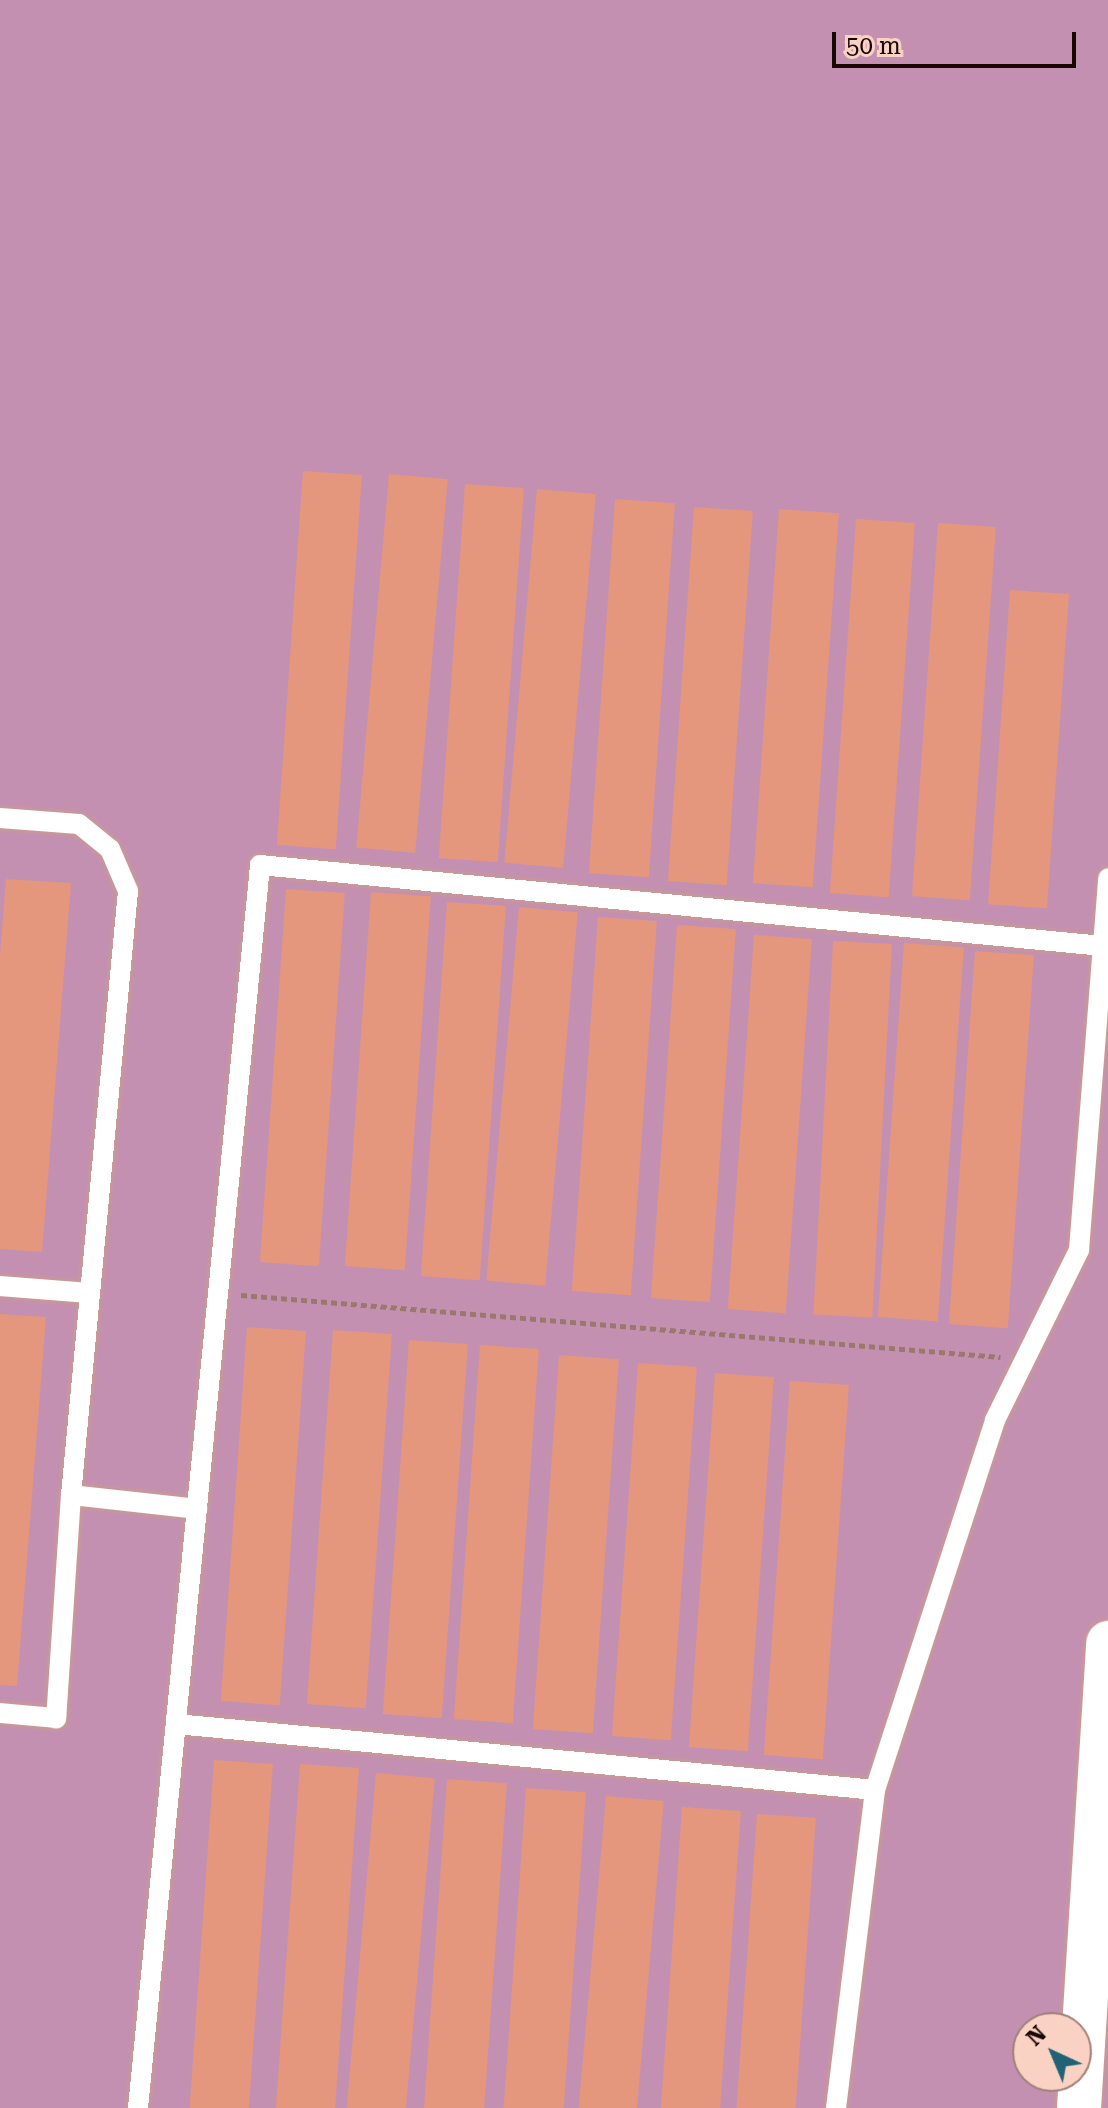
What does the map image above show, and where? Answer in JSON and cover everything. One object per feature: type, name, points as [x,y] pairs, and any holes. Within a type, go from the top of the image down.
[{"type":"main road","points":[[1079,2108],[1108,1643]]},
{"type":"lane","points":[[0,818],[79,824],[110,849],[128,891],[71,1495],[56,1718],[0,1713]]},
{"type":"lane","points":[[138,2108],[260,865],[1103,946]]},
{"type":"lane","points":[[836,2108],[875,1790],[995,1420],[1079,1250],[1108,878]]},
{"type":"lane","points":[[0,1286],[89,1293]]},
{"type":"lane","points":[[71,1495],[197,1509]]},
{"type":"lane","points":[[176,1724],[875,1790]]},
{"type":"path","points":[[218,1293],[1025,1359]]},
{"type":"shaded area","points":[[0,0],[1108,0],[1108,2108],[0,2108]]},
{"type":"building","points":[[303,471],[362,475],[336,849],[277,845]]},
{"type":"building","points":[[389,474],[448,479],[415,853],[356,848]]},
{"type":"building","points":[[465,484],[524,488],[498,862],[439,858]]},
{"type":"building","points":[[537,489],[596,494],[563,868],[504,863]]},
{"type":"building","points":[[615,499],[675,503],[649,877],[589,873]]},
{"type":"building","points":[[694,507],[753,511],[727,885],[668,881]]},
{"type":"building","points":[[779,509],[839,513],[813,887],[753,883]]},
{"type":"building","points":[[856,519],[915,523],[889,897],[830,893]]},
{"type":"building","points":[[938,523],[996,527],[970,900],[912,896]]},
{"type":"building","points":[[1010,590],[1069,594],[1047,908],[988,904]]},
{"type":"building","points":[[6,879],[71,883],[42,1252],[0,1249],[0,955]]},
{"type":"building","points":[[286,889],[345,893],[319,1266],[260,1262]]},
{"type":"building","points":[[371,892],[431,896],[405,1270],[345,1266]]},
{"type":"building","points":[[447,902],[506,906],[480,1280],[421,1276]]},
{"type":"building","points":[[519,907],[578,912],[545,1286],[486,1281]]},
{"type":"building","points":[[598,917],[657,921],[631,1295],[572,1291]]},
{"type":"building","points":[[677,925],[736,929],[710,1302],[651,1298]]},
{"type":"building","points":[[754,935],[812,939],[786,1313],[728,1309]]},
{"type":"building","points":[[833,941],[892,944],[872,1318],[813,1314]]},
{"type":"building","points":[[904,943],[964,947],[938,1321],[878,1317]]},
{"type":"building","points":[[975,951],[1034,955],[1008,1328],[949,1324]]},
{"type":"building","points":[[0,1314],[46,1317],[17,1686],[0,1685]]},
{"type":"building","points":[[247,1327],[306,1331],[280,1705],[221,1701]]},
{"type":"building","points":[[333,1330],[392,1334],[366,1708],[307,1704]]},
{"type":"building","points":[[409,1340],[468,1344],[442,1718],[383,1714]]},
{"type":"building","points":[[480,1345],[539,1349],[513,1723],[454,1719]]},
{"type":"building","points":[[559,1355],[619,1359],[593,1733],[533,1729]]},
{"type":"building","points":[[638,1363],[697,1367],[671,1740],[612,1736]]},
{"type":"building","points":[[715,1373],[774,1377],[748,1751],[689,1747]]},
{"type":"building","points":[[790,1381],[849,1385],[823,1759],[764,1755]]},
{"type":"building","points":[[214,1760],[273,1764],[249,2108],[190,2108]]},
{"type":"building","points":[[300,1764],[359,1768],[335,2108],[276,2108]]},
{"type":"building","points":[[376,1773],[435,1778],[406,2108],[347,2108]]},
{"type":"building","points":[[447,1779],[507,1783],[484,2108],[424,2108]]},
{"type":"building","points":[[526,1788],[586,1792],[564,2108],[504,2108]]},
{"type":"building","points":[[606,1796],[664,1801],[637,2108],[579,2108]]},
{"type":"building","points":[[682,1807],[741,1811],[720,2108],[661,2108]]},
{"type":"building","points":[[757,1814],[816,1818],[796,2108],[736,2108]]}]
